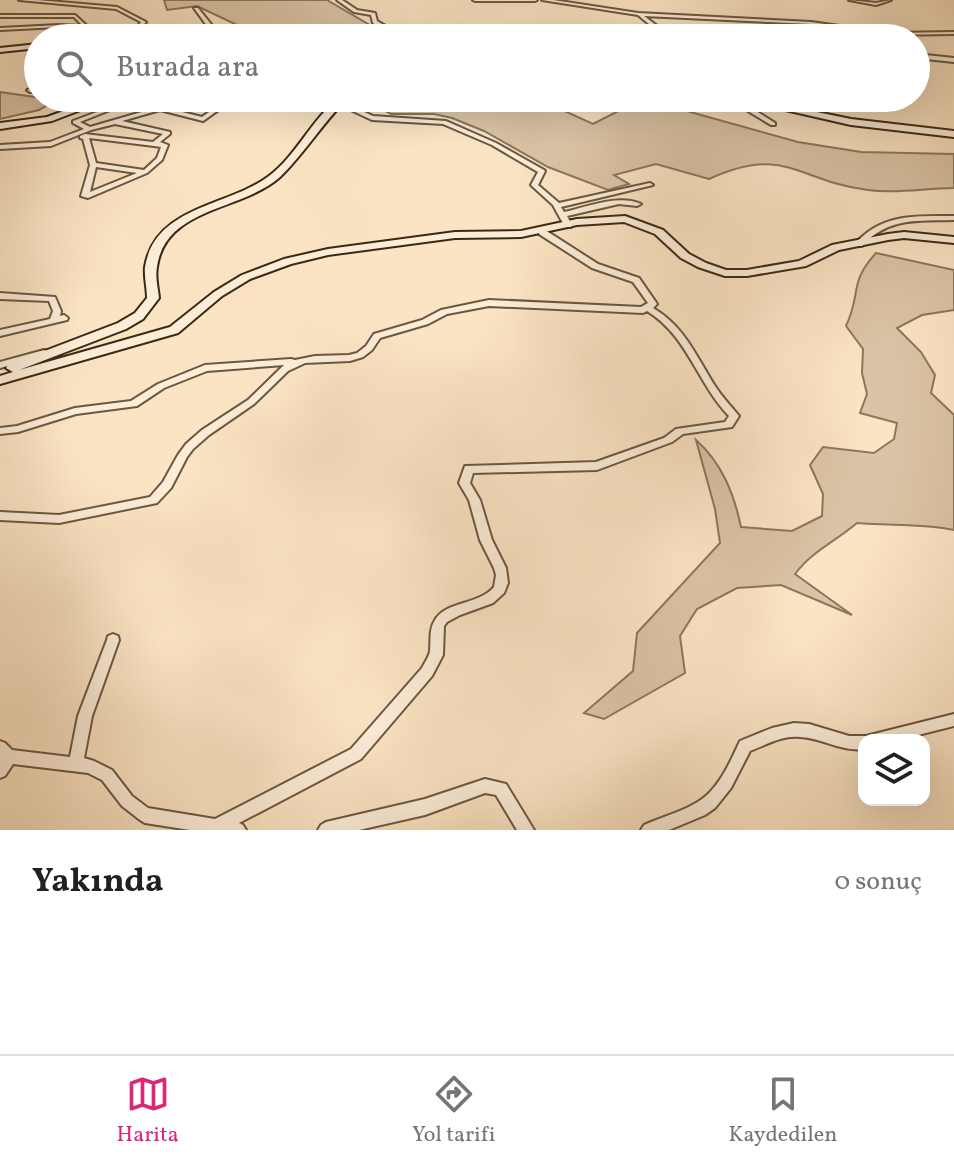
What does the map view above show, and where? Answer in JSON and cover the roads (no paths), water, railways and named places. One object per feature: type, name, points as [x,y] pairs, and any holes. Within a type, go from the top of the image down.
[{"type":"street","points":[[21,0],[117,8],[144,22],[142,24]]},
{"type":"street","points":[[339,0],[354,10],[373,14],[378,24]]},
{"type":"street","points":[[475,0],[535,0]]},
{"type":"street","points":[[544,0],[638,14],[818,24]]},
{"type":"street","points":[[851,0],[870,4],[889,0]]},
{"type":"street","points":[[196,9],[208,24]]},
{"type":"street","points":[[638,14],[651,24]]},
{"type":"street","points":[[0,16],[75,16],[82,24]]},
{"type":"street","points":[[0,29],[24,29]]},
{"type":"street","points":[[930,33],[954,33]]},
{"type":"street","points":[[0,50],[24,47]]},
{"type":"street","points":[[930,57],[954,60]]},
{"type":"street","points":[[0,126],[76,112]]},
{"type":"street","points":[[87,133],[93,165],[85,196],[145,172],[165,150],[165,145],[87,133],[75,122],[93,112]]},
{"type":"street","points":[[0,147],[51,144],[149,112]]},
{"type":"street","points":[[172,112],[203,119],[213,112]]},
{"type":"street","points":[[0,373],[122,326],[139,316],[153,298],[151,268],[165,237],[187,218],[252,191],[276,176],[331,112]]},
{"type":"street","points":[[362,112],[372,118],[444,122],[494,144],[542,171],[534,185],[557,206],[566,220]]},
{"type":"street","points":[[753,112],[773,124]]},
{"type":"street","points":[[805,112],[851,122],[954,134]]},
{"type":"street","points":[[116,122],[168,133],[154,144]]},
{"type":"street","points":[[93,165],[145,172]]},
{"type":"street","points":[[557,206],[650,185]]},
{"type":"street","points":[[0,380],[174,330],[232,285],[288,261],[413,240],[542,232],[566,220],[619,202],[637,204]]},
{"type":"street","points":[[859,244],[876,227],[901,220],[954,218]]},
{"type":"street","points":[[566,220],[604,219],[642,224],[659,232],[685,256],[725,273],[802,264],[836,247],[904,235],[954,240]]},
{"type":"street","points":[[542,232],[595,266],[636,280],[653,304],[648,308]]},
{"type":"street","points":[[0,296],[52,299],[59,319],[0,333]]},
{"type":"street","points":[[0,431],[18,429],[75,411],[134,404],[161,386],[205,368],[352,359],[368,351],[377,336],[478,304],[648,308],[660,313],[678,332],[712,390],[734,416],[728,425],[680,431],[668,440],[597,466],[469,469],[464,483],[480,508],[485,538],[503,573],[501,587],[495,595],[443,618],[438,625],[436,655],[427,672],[356,754],[216,826]]},
{"type":"street","points":[[0,365],[61,351]]},
{"type":"street","points":[[0,516],[59,519],[153,500],[164,492],[183,456],[194,444],[253,400],[280,372],[297,362]]},
{"type":"street","points":[[76,765],[85,716],[113,640]]},
{"type":"street","points":[[896,734],[954,720]]},
{"type":"street","points":[[649,830],[705,809],[724,792],[745,746],[796,729],[824,733],[858,743]]},
{"type":"street","points":[[3,759],[89,766],[107,775],[127,801],[145,815],[238,830]]},
{"type":"street","points":[[326,830],[425,807],[485,786],[501,789],[526,830]]}]
